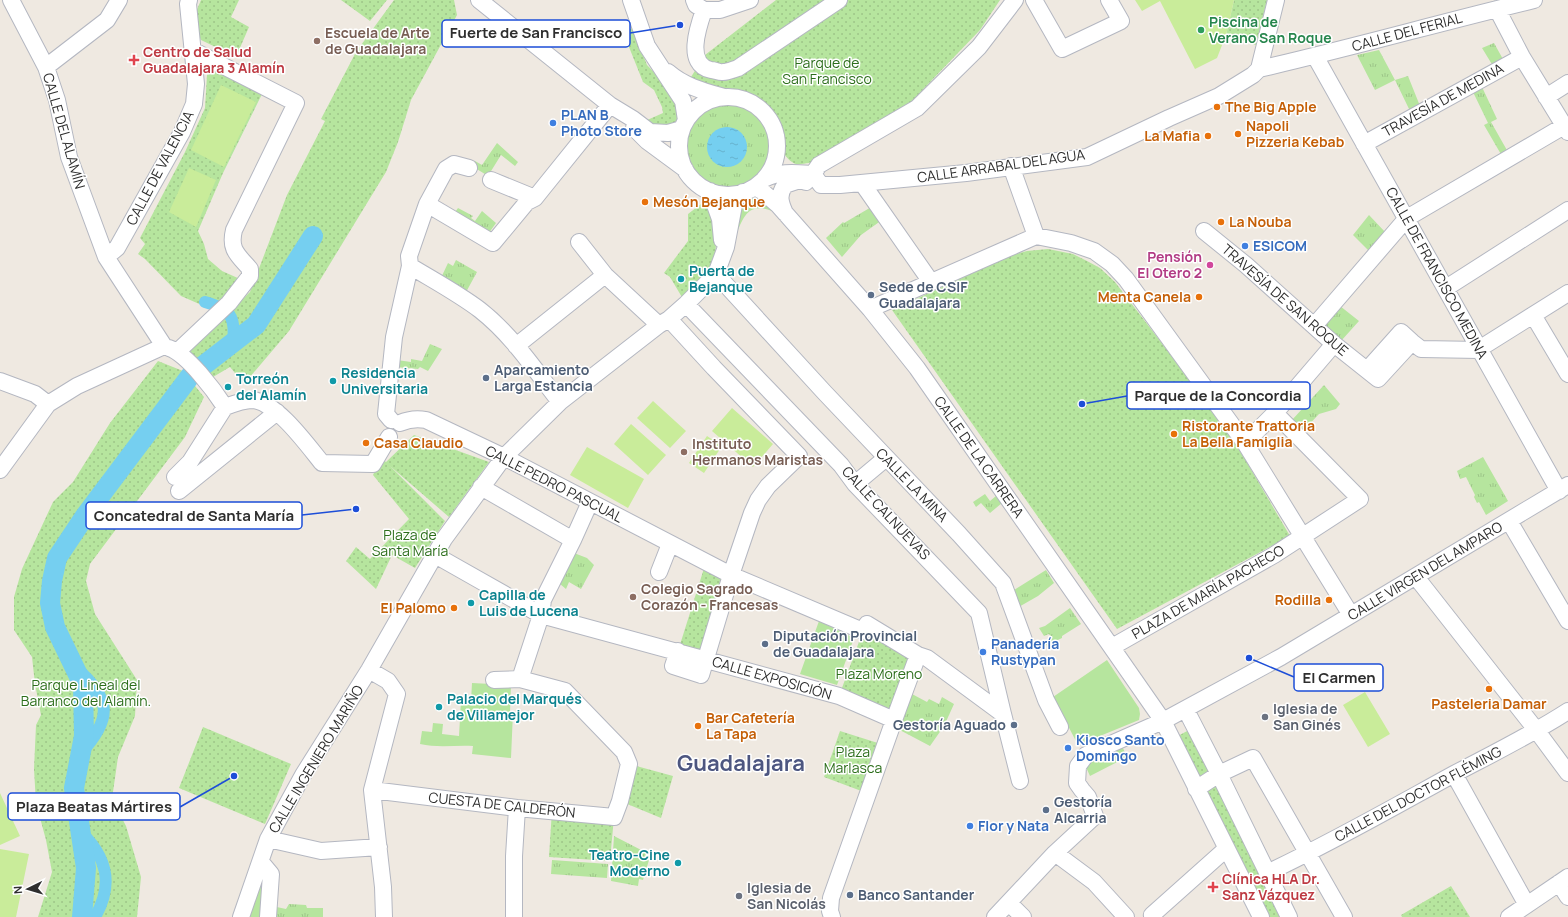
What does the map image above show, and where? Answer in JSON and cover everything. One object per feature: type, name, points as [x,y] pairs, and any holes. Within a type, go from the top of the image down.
[{"type":"street","name":"CALLE DEL ALAMÍN","points":[[11,0],[46,67],[57,100],[69,158],[106,257],[174,351],[211,385],[226,407]]},
{"type":"street","points":[[46,67],[107,20],[119,0]]},
{"type":"street","points":[[479,0],[610,105],[647,141],[685,169]]},
{"type":"street","points":[[631,0],[647,46],[683,101],[684,124],[679,145],[680,157],[691,178],[700,186],[710,191],[725,195],[760,181]]},
{"type":"street","points":[[750,0],[720,10],[699,5],[695,40],[697,59],[701,65],[707,69],[722,72],[738,68],[839,0]]},
{"type":"street","points":[[610,105],[633,119],[650,132],[668,133],[684,124],[693,111],[702,104],[713,99],[735,97],[745,100],[764,112],[775,132],[777,143],[784,160],[792,166],[806,167],[818,175],[917,108],[979,47],[1015,0]]},
{"type":"street","points":[[1034,0],[1062,50],[1121,21],[1110,0]]},
{"type":"street","points":[[1259,69],[1276,0]]},
{"type":"street","name":"CALLE DEL FERIAL","points":[[1237,84],[1253,76],[1259,69],[1534,0]]},
{"type":"street","name":"CALLE DE VALENCIA","points":[[106,257],[117,248],[182,132],[194,104],[196,84],[194,51],[185,1]]},
{"type":"street","points":[[1314,326],[1407,218],[1566,129],[1522,57],[1497,9]]},
{"type":"street","points":[[0,470],[48,404],[77,386],[174,351],[224,308],[250,276],[250,269],[232,246],[234,230],[296,103],[194,51]]},
{"type":"street","name":"CALLE DE FRANCISCO MEDINA","points":[[1314,56],[1480,349],[1564,488]]},
{"type":"street","name":"TRAVESÍA DE MEDINA","points":[[1364,144],[1522,57]]},
{"type":"street","points":[[657,61],[676,79],[693,88],[724,97]]},
{"type":"street","points":[[1546,97],[1568,83]]},
{"type":"street","name":"CALLE ARRABAL DEL AGUA","points":[[760,181],[790,172],[818,175],[862,183],[1086,156],[1219,96],[1237,84]]},
{"type":"street","points":[[427,204],[493,243],[527,202],[535,198],[610,105]]},
{"type":"street","points":[[716,274],[726,247],[736,199],[760,181],[775,158],[777,143]]},
{"type":"street","points":[[396,421],[386,414],[394,337],[410,266],[409,256],[427,204],[446,169],[454,164],[469,168]]},
{"type":"street","points":[[1011,166],[1036,236]]},
{"type":"street","name":"CALLE ARRABAL DEL AGUA","points":[[781,209],[781,191],[785,185],[818,175]]},
{"type":"street","points":[[491,180],[535,198]]},
{"type":"street","points":[[760,181],[781,209]]},
{"type":"street","points":[[862,183],[931,282]]},
{"type":"street","points":[[710,191],[720,219],[722,259]]},
{"type":"street","name":"CALLE DE LA CARRERA","points":[[781,209],[870,309],[937,397],[1163,721],[1261,917]]},
{"type":"street","points":[[1446,288],[1568,210]]},
{"type":"street","name":"TRAVESÍA DE SAN ROQUE","points":[[1204,231],[1246,265],[1334,344],[1378,379],[1412,342],[1421,349],[1480,349]]},
{"type":"street","points":[[870,309],[1036,236],[1082,246],[1094,252],[1112,264],[1136,292],[1245,443],[1351,615]]},
{"type":"street","points":[[579,242],[604,275],[664,322],[714,368],[799,456],[768,486],[758,500],[752,513],[731,575],[706,659]]},
{"type":"street","points":[[410,266],[479,310],[493,322],[516,346],[560,402]]},
{"type":"street","name":"CALLE INGENIERO MARIÑO","points":[[241,917],[268,839],[304,775],[369,670],[444,539],[481,487],[504,457],[560,402],[686,304],[716,274]]},
{"type":"street","name":"CALLE LA MINA","points":[[716,274],[886,458],[959,534],[1003,584],[1046,700],[1060,727]]},
{"type":"street","points":[[516,346],[604,275]]},
{"type":"street","points":[[1480,349],[1568,293]]},
{"type":"street","name":"CALLE CALNUEVAS","points":[[686,304],[841,465],[855,484],[980,612],[1020,781]]},
{"type":"street","points":[[1533,315],[1568,374]]},
{"type":"street","points":[[1245,443],[1275,413],[1334,344]]},
{"type":"street","points":[[0,381],[35,394],[48,404]]},
{"type":"street","points":[[277,412],[177,484],[226,407],[251,400],[261,402],[277,412],[322,463],[373,464],[389,437],[385,433],[384,428],[386,422],[396,421]]},
{"type":"street","name":"PLAZA DE MARÍA PACHECO","points":[[1112,647],[1274,555],[1360,499],[1275,413]]},
{"type":"street","name":"CALLE PEDRO PASCUAL","points":[[396,421],[416,418],[426,420],[504,457],[731,575],[863,631],[867,624],[918,655]]},
{"type":"street","points":[[855,484],[886,458]]},
{"type":"street","points":[[481,487],[573,540]]},
{"type":"street","name":"CALLE VIRGEN DEL AMPARO","points":[[1055,853],[1095,816],[1088,797],[1077,782],[1078,766],[1086,755],[1186,710],[1281,657],[1564,488]]},
{"type":"street","points":[[494,680],[520,679],[541,615],[543,600],[590,502]]},
{"type":"street","points":[[1509,521],[1563,603],[1568,621]]},
{"type":"street","points":[[659,572],[670,544]]},
{"type":"street","name":"CALLE EXPOSICIÓN","points":[[435,555],[541,615],[678,651],[838,696],[894,720]]},
{"type":"street","points":[[1416,577],[1538,731],[1568,773]]},
{"type":"street","points":[[832,917],[830,911],[831,898],[918,655],[927,658],[1003,714]]},
{"type":"street","points":[[369,670],[388,681],[397,694],[372,790],[383,887],[384,917]]},
{"type":"street","name":"CUESTA DE CALDERÓN","points":[[372,790],[517,808],[614,817],[620,801],[629,764],[624,752],[565,691],[520,679]]},
{"type":"street","points":[[1186,710],[1289,917]]},
{"type":"street","name":"CALLE DEL DOCTOR FLÉMING","points":[[1267,873],[1308,853],[1454,774],[1538,731],[1568,711]]},
{"type":"street","points":[[1196,788],[1219,774],[1253,758],[1344,917]]},
{"type":"street","points":[[1454,774],[1527,905]]},
{"type":"street","points":[[514,917],[514,856],[517,808]]},
{"type":"street","points":[[268,839],[321,851],[378,847]]},
{"type":"street","points":[[1152,916],[1226,849]]},
{"type":"street","points":[[995,917],[1055,853],[1094,882],[1116,914]]},
{"type":"street","points":[[261,862],[271,874],[268,917]]},
{"type":"street","points":[[1510,917],[1564,880],[1568,897]]},
{"type":"street","points":[[1009,903],[1023,917]]},
{"type":"green space","points":[[201,0],[239,0],[231,17],[249,27],[236,57],[201,40],[197,32],[196,12]]},
{"type":"green space","points":[[341,0],[387,0],[370,21]]},
{"type":"green space","points":[[394,0],[454,0],[457,15],[411,100],[398,142],[386,172],[289,331],[244,384],[230,367],[213,377],[188,352],[250,292],[287,195],[325,121],[321,119],[356,52]]},
{"type":"green space","name":"Parque de San Francisco","points":[[776,0],[1000,0],[980,30],[909,104],[809,163],[796,164],[788,159],[784,154],[773,119],[761,102],[744,92],[734,89],[706,89],[691,77],[705,55]]},
{"type":"green space","name":"Piscina de Verano San Roque","points":[[1135,0],[1234,0],[1226,35],[1217,58],[1195,69],[1160,1],[1142,11]]},
{"type":"green space","points":[[1234,0],[1267,0],[1256,45],[1226,35]]},
{"type":"green space","points":[[632,28],[647,65],[673,92],[680,116],[672,125],[660,127],[645,121],[663,113],[662,107],[654,90],[643,82],[623,32]]},
{"type":"green space","points":[[1494,43],[1504,61],[1493,66],[1482,48]]},
{"type":"green space","points":[[1379,50],[1395,80],[1375,90],[1357,55]]},
{"type":"green space","points":[[213,70],[262,94],[223,173],[198,231],[204,244],[208,259],[222,271],[240,279],[213,310],[181,296],[145,259],[138,254],[145,244],[140,238],[185,152],[205,108],[207,75],[209,71]]},
{"type":"green space","points":[[1408,76],[1420,106],[1410,111],[1395,80]]},
{"type":"green space","points":[[221,85],[256,102],[224,167],[191,150]]},
{"type":"green space","points":[[1482,87],[1497,119],[1491,122],[1508,152],[1502,156],[1484,125],[1488,123],[1473,92]]},
{"type":"green space","points":[[720,104],[736,104],[752,111],[763,122],[770,138],[770,154],[767,162],[758,176],[752,181],[736,188],[720,188],[704,181],[693,170],[686,154],[686,138],[693,122],[704,111]]},
{"type":"green space","points":[[497,143],[518,162],[515,166],[501,155],[488,176],[472,166],[475,161],[482,165]]},
{"type":"green space","points":[[189,168],[216,180],[196,227],[169,212]]},
{"type":"green space","points":[[749,197],[760,198],[774,212],[758,208],[747,213],[743,218],[734,240],[740,203]]},
{"type":"green space","name":"Puerta de Bejanque","points":[[705,201],[712,216],[716,235],[715,254],[708,274],[686,304],[670,277],[664,273],[688,241],[688,214]]},
{"type":"green space","points":[[873,206],[882,220],[861,235],[842,257],[826,238],[843,222],[844,223]]},
{"type":"green space","points":[[458,208],[473,216],[471,218],[475,221],[482,211],[496,223],[486,237],[453,215]]},
{"type":"green space","points":[[1369,215],[1386,233],[1370,252],[1353,235]]},
{"type":"green space","points":[[1048,249],[1073,254],[1100,268],[1115,282],[1177,363],[1239,449],[1290,536],[1117,629],[892,310],[1012,255],[1027,251]]},
{"type":"green space","points":[[456,260],[477,272],[465,294],[440,280],[448,263],[453,266]]},
{"type":"green space","points":[[1340,306],[1359,321],[1341,341],[1323,325]]},
{"type":"green space","points":[[430,344],[442,349],[428,371],[420,367],[418,369],[396,367],[397,360],[411,362],[411,359],[422,361]]},
{"type":"green space","name":"Parque Lineal del Barranco del Alamín.","points":[[158,361],[183,371],[204,397],[185,437],[90,564],[86,581],[95,614],[137,680],[135,716],[118,757],[112,799],[126,826],[141,877],[137,917],[38,917],[52,872],[46,840],[36,803],[34,769],[36,725],[41,715],[32,657],[14,630],[14,597],[22,569],[53,502],[73,482],[110,423]]},
{"type":"green space","points":[[1324,385],[1340,404],[1336,409],[1319,414],[1303,431],[1292,420]]},
{"type":"green space","points":[[653,401],[686,431],[670,448],[637,418]]},
{"type":"green space","points":[[732,408],[773,444],[753,467],[712,431]]},
{"type":"green space","points":[[631,424],[666,455],[648,475],[614,444]]},
{"type":"green space","name":"Plaza de Santa María","points":[[414,435],[489,462],[449,517],[390,466],[445,521],[415,568],[392,555],[376,589],[346,561],[356,547],[370,559],[409,519],[373,475],[381,458],[386,462]]},
{"type":"green space","points":[[707,436],[722,446],[704,473],[689,463]]},
{"type":"green space","points":[[587,447],[644,479],[628,508],[570,475]]},
{"type":"green space","points":[[1483,457],[1508,501],[1486,515],[1479,502],[1477,503],[1474,497],[1475,495],[1466,477],[1460,479],[1457,471]]},
{"type":"green space","points":[[985,494],[990,501],[996,496],[1002,503],[990,513],[981,503],[976,507],[973,502]]},
{"type":"green space","points":[[574,553],[587,558],[594,565],[581,589],[569,582],[566,589],[560,584]]},
{"type":"green space","points":[[706,562],[731,575],[706,659],[678,651]]},
{"type":"green space","points":[[1046,570],[1054,583],[1038,596],[1017,608],[1011,592]]},
{"type":"green space","points":[[1070,608],[1081,624],[1062,636],[1062,638],[1034,651],[1032,647],[1052,638],[1049,634],[1044,636],[1039,628],[1045,626]]},
{"type":"green space","points":[[819,621],[854,638],[837,685],[800,674]]},
{"type":"green space","name":"Plaza Moreno","points":[[863,631],[918,655],[894,720],[839,696]]},
{"type":"green space","points":[[1107,660],[1139,708],[1139,720],[1078,745],[1053,697]]},
{"type":"green space","points":[[472,683],[511,685],[510,712],[513,712],[511,758],[472,754],[473,746],[440,746],[420,744],[422,731],[432,732],[433,723],[443,724],[442,734],[459,736],[461,700],[471,701]]},
{"type":"green space","points":[[1365,692],[1390,734],[1368,747],[1343,705]]},
{"type":"green space","points":[[912,694],[927,702],[929,699],[939,704],[942,697],[954,704],[944,726],[930,746],[896,728]]},
{"type":"green space","points":[[203,727],[291,764],[265,824],[179,788]]},
{"type":"green space","points":[[1189,730],[1284,917],[1267,917],[1176,737]]},
{"type":"green space","name":"Plaza Marlasca","points":[[840,731],[881,744],[864,792],[824,777]]},
{"type":"green space","points":[[1122,746],[1127,757],[1090,776],[1085,765],[1088,762]]},
{"type":"green space","points":[[629,764],[673,776],[661,818],[620,801]]},
{"type":"green space","points":[[0,793],[20,836],[0,845]]},
{"type":"green space","points":[[552,810],[614,817],[610,861],[549,857]]},
{"type":"green space","points":[[614,836],[647,853],[644,858],[649,860],[643,880],[639,879],[638,886],[611,881]]},
{"type":"green space","points":[[0,849],[29,854],[16,917],[0,917]]},
{"type":"green space","points":[[552,860],[608,864],[607,878],[551,874]]},
{"type":"green space","points":[[261,874],[268,878],[266,917],[247,917]]},
{"type":"green space","points":[[1451,886],[1470,917],[1402,917],[1401,915]]},
{"type":"green space","points":[[289,904],[306,905],[307,908],[323,908],[323,917],[271,917],[272,906],[286,909]]},
{"type":"water","points":[[727,127],[741,133],[747,147],[741,161],[727,167],[713,161],[707,147],[713,133]]},
{"type":"waterway","points":[[82,917],[86,868],[74,788],[84,736],[83,685],[55,627],[50,603],[52,581],[57,558],[85,516],[191,375],[256,325],[313,236]]},
{"type":"waterway","points":[[205,302],[226,311],[230,315],[234,333],[233,342]]},
{"type":"waterway","points":[[75,667],[96,689],[102,699],[104,709],[103,719],[98,730],[80,754]]},
{"type":"waterway","points":[[81,832],[97,851],[105,872],[106,882],[104,893],[101,905],[95,917]]},
{"type":"place","name":"Fuerte de San Francisco","points":[[680,25]]},
{"type":"place","name":"Piscina de Verano San Roque","points":[[1201,30]]},
{"type":"place","name":"Escuela de Arte de Guadalajara","points":[[317,41]]},
{"type":"place","name":"Centro de Salud Guadalajara 3 Alamín","points":[[134,60]]},
{"type":"place","name":"The Big Apple","points":[[1217,107]]},
{"type":"place","name":"PLAN B Photo Store","points":[[553,123]]},
{"type":"place","name":"Napoli Pizzeria Kebab","points":[[1238,134]]},
{"type":"place","name":"La Mafia","points":[[1208,136]]},
{"type":"place","name":"Mesón Bejanque","points":[[645,202]]},
{"type":"place","name":"La Nouba","points":[[1221,222]]},
{"type":"place","name":"ESICOM","points":[[1245,246]]},
{"type":"place","name":"Pensión El Otero 2","points":[[1210,265]]},
{"type":"place","name":"Puerta de Bejanque","points":[[681,279]]},
{"type":"place","name":"Sede de CSIF Guadalajara","points":[[871,295]]},
{"type":"place","name":"Menta Canela","points":[[1199,297]]},
{"type":"place","name":"Aparcamiento Larga Estancia","points":[[486,378]]},
{"type":"place","name":"Residencia Universitaria","points":[[333,381]]},
{"type":"place","name":"Torreón del Alamín","points":[[228,387]]},
{"type":"place","name":"Parque de la Concordia","points":[[1082,404]]},
{"type":"place","name":"Ristorante Trattoria La Bella Famiglia","points":[[1174,434]]},
{"type":"place","name":"Casa Claudio","points":[[366,443]]},
{"type":"place","name":"Instituto Hermanos Maristas","points":[[684,452]]},
{"type":"place","name":"Concatedral de Santa María","points":[[356,509]]},
{"type":"place","name":"Colegio Sagrado Corazón - Francesas","points":[[633,597]]},
{"type":"place","name":"Rodilla","points":[[1329,600]]},
{"type":"place","name":"Capilla de Luis de Lucena","points":[[471,603]]},
{"type":"place","name":"El Palomo","points":[[454,608]]},
{"type":"place","name":"Diputación Provincial de Guadalajara","points":[[765,644]]},
{"type":"place","name":"Panadería Rustypan","points":[[983,652]]},
{"type":"place","name":"El Carmen","points":[[1249,658]]},
{"type":"place","name":"Pasteleria Damar","points":[[1489,689]]},
{"type":"place","name":"Palacio del Marqués de Villamejor","points":[[439,707]]},
{"type":"place","name":"Iglesia de San Ginés","points":[[1265,717]]},
{"type":"place","name":"Gestoría Aguado","points":[[1014,725]]},
{"type":"place","name":"Bar Cafetería La Tapa","points":[[698,726]]},
{"type":"place","name":"Kiosco Santo Domingo","points":[[1068,748]]},
{"type":"place","name":"Plaza Beatas Mártires","points":[[234,776]]},
{"type":"place","name":"Gestoría Alcarria","points":[[1046,810]]},
{"type":"place","name":"Flor y Nata","points":[[970,826]]},
{"type":"place","name":"Teatro-Cine Moderno","points":[[678,863]]},
{"type":"place","name":"Clínica HLA Dr. Sanz Vázquez","points":[[1213,887]]},
{"type":"place","name":"Banco Santander","points":[[850,895]]},
{"type":"place","name":"Iglesia de San Nicolás","points":[[739,896]]},
{"type":"district","name":"Guadalajara","points":[[741,763]]}]
